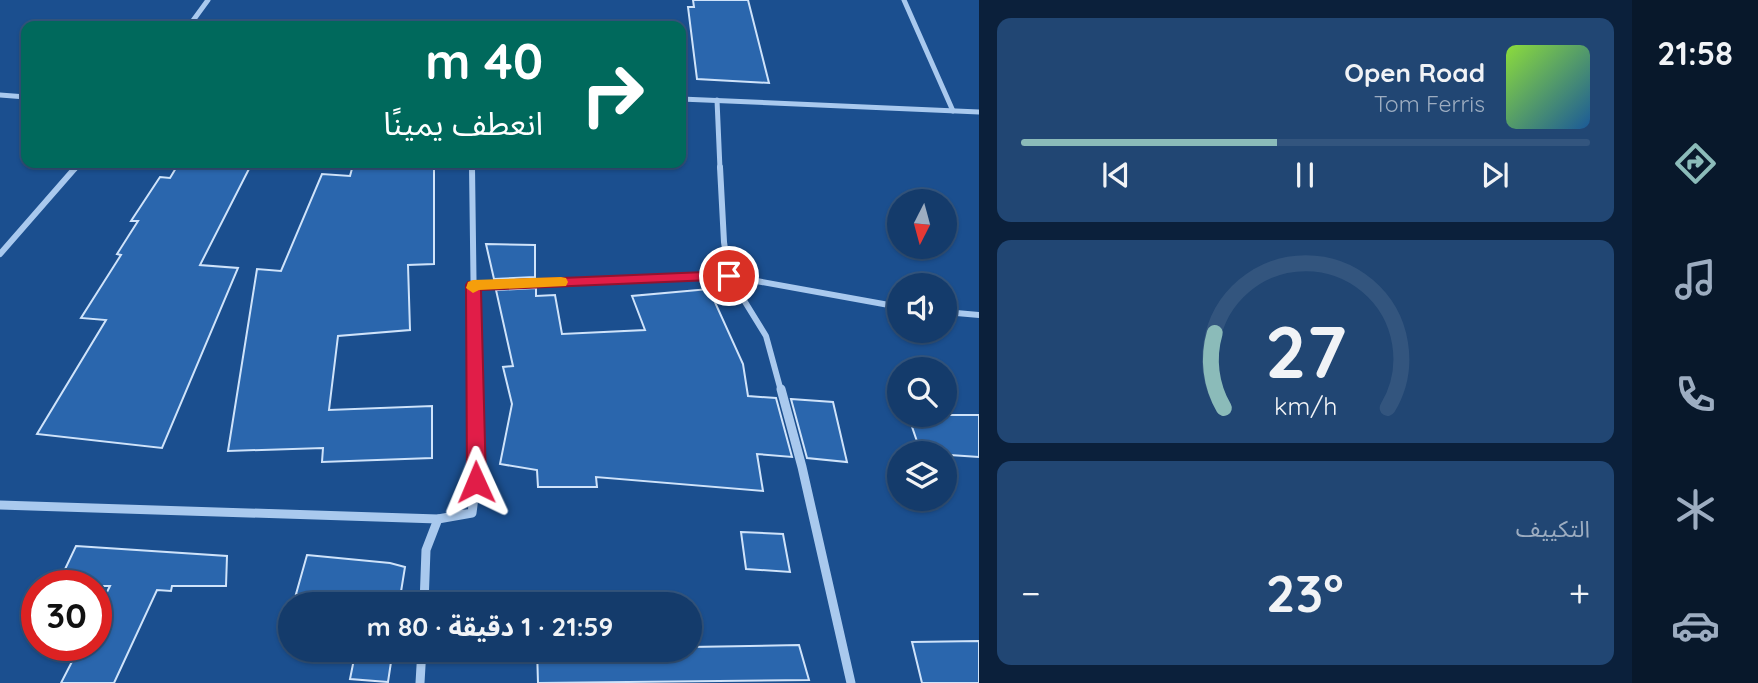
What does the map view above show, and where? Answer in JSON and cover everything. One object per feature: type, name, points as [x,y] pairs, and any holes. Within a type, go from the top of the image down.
[{"type":"street","points":[[193,21],[208,0]]},
{"type":"street","points":[[904,0],[953,111]]},
{"type":"street","points":[[0,95],[21,97]]},
{"type":"street","points":[[686,99],[979,112]]},
{"type":"street","points":[[717,100],[724,242],[729,276],[766,336],[802,467],[851,683]]},
{"type":"street","points":[[0,254],[76,168]]},
{"type":"street","points":[[0,505],[438,519],[472,513],[476,482],[472,168]]},
{"type":"street","points":[[473,285],[729,276],[887,305]]},
{"type":"street","points":[[957,313],[979,315]]},
{"type":"street","points":[[424,592],[426,550],[438,519]]},
{"type":"street","points":[[420,683],[421,662]]},
{"type":"building","points":[[693,0],[748,0],[769,83],[697,79],[688,7],[694,7]]},
{"type":"building","points":[[176,168],[249,168],[200,265],[238,268],[162,448],[37,434],[106,320],[81,318],[121,255],[117,254],[138,221],[131,221],[160,177],[170,178]]},
{"type":"building","points":[[352,168],[434,168],[434,264],[408,265],[410,330],[338,336],[329,410],[432,406],[432,458],[322,462],[323,448],[228,451],[257,269],[281,271],[322,174],[350,176]]},
{"type":"building","points":[[486,244],[535,245],[535,277],[494,279]]},
{"type":"building","points":[[536,288],[536,296],[555,295],[562,334],[645,330],[632,296],[709,289],[743,364],[748,396],[776,398],[792,457],[757,454],[763,491],[596,477],[597,487],[538,487],[537,470],[500,464],[512,404],[503,367],[513,366],[496,290]]},
{"type":"building","points":[[791,399],[833,402],[847,462],[807,458]]},
{"type":"building","points":[[957,415],[979,415],[979,457],[957,455],[957,441],[917,441],[912,427],[957,427]]},
{"type":"building","points":[[741,532],[783,534],[790,572],[746,569]]},
{"type":"building","points":[[76,546],[227,556],[226,586],[172,586],[171,591],[157,590],[114,683],[61,683],[72,661],[112,661],[112,570],[65,570]]},
{"type":"building","points":[[307,555],[390,563],[405,567],[401,592],[297,592]]},
{"type":"building","points":[[979,641],[979,683],[922,683],[912,642]]},
{"type":"building","points":[[799,645],[809,680],[538,683],[537,662],[702,662],[702,647]]},
{"type":"building","points":[[353,662],[391,662],[388,682],[350,679]]},
{"type":"slow traffic","points":[[473,288],[473,285],[561,282]]},
{"type":"route","points":[[476,482],[473,285],[729,276]]}]
